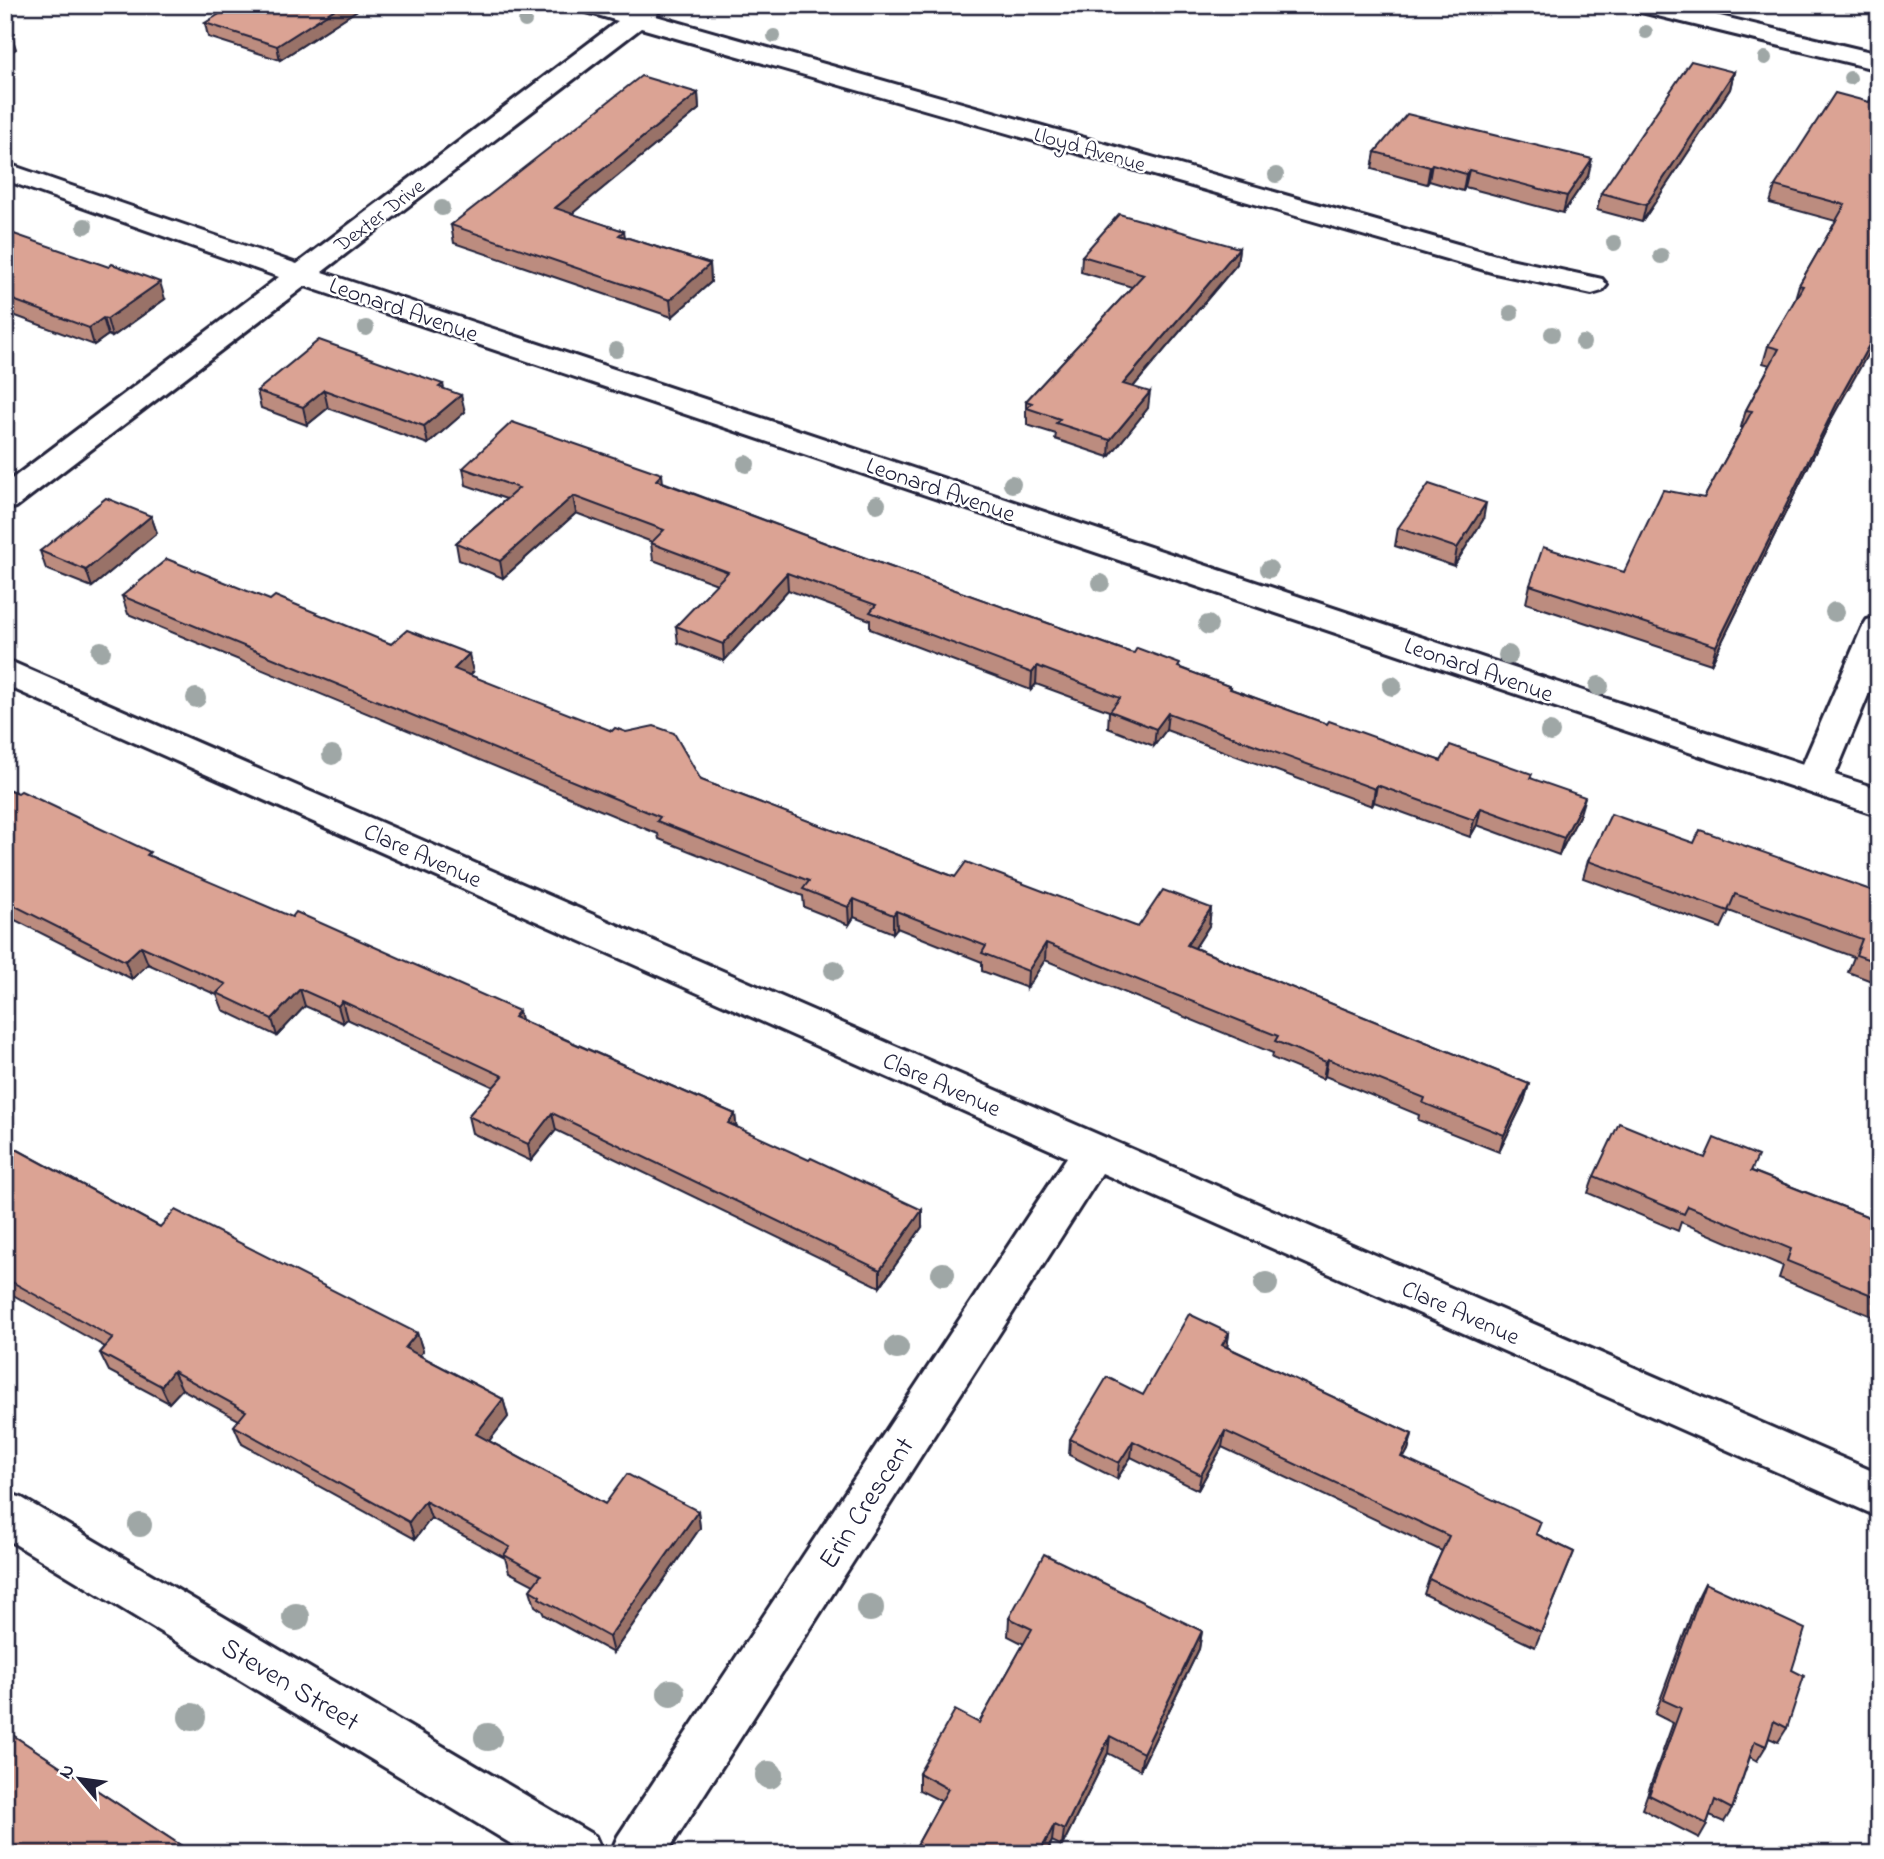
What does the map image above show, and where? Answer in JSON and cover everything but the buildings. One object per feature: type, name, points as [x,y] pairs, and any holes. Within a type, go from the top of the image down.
[{"type":"street","name":"Lloyd Avenue","points":[[589,5],[645,12],[1505,267],[1592,285]]},
{"type":"street","points":[[1642,5],[1879,62]]},
{"type":"street","name":"Dexter Drive","points":[[5,500],[645,12]]},
{"type":"street","name":"Leonard Avenue","points":[[5,171],[301,275],[1879,803]]},
{"type":"street","points":[[1814,781],[1879,628]]},
{"type":"street","name":"Clare Avenue","points":[[5,671],[1879,1496]]},
{"type":"street","name":"Erin Crescent","points":[[636,1854],[1094,1151]]},
{"type":"street","name":"Steven Street","points":[[5,1513],[577,1854]]}]
